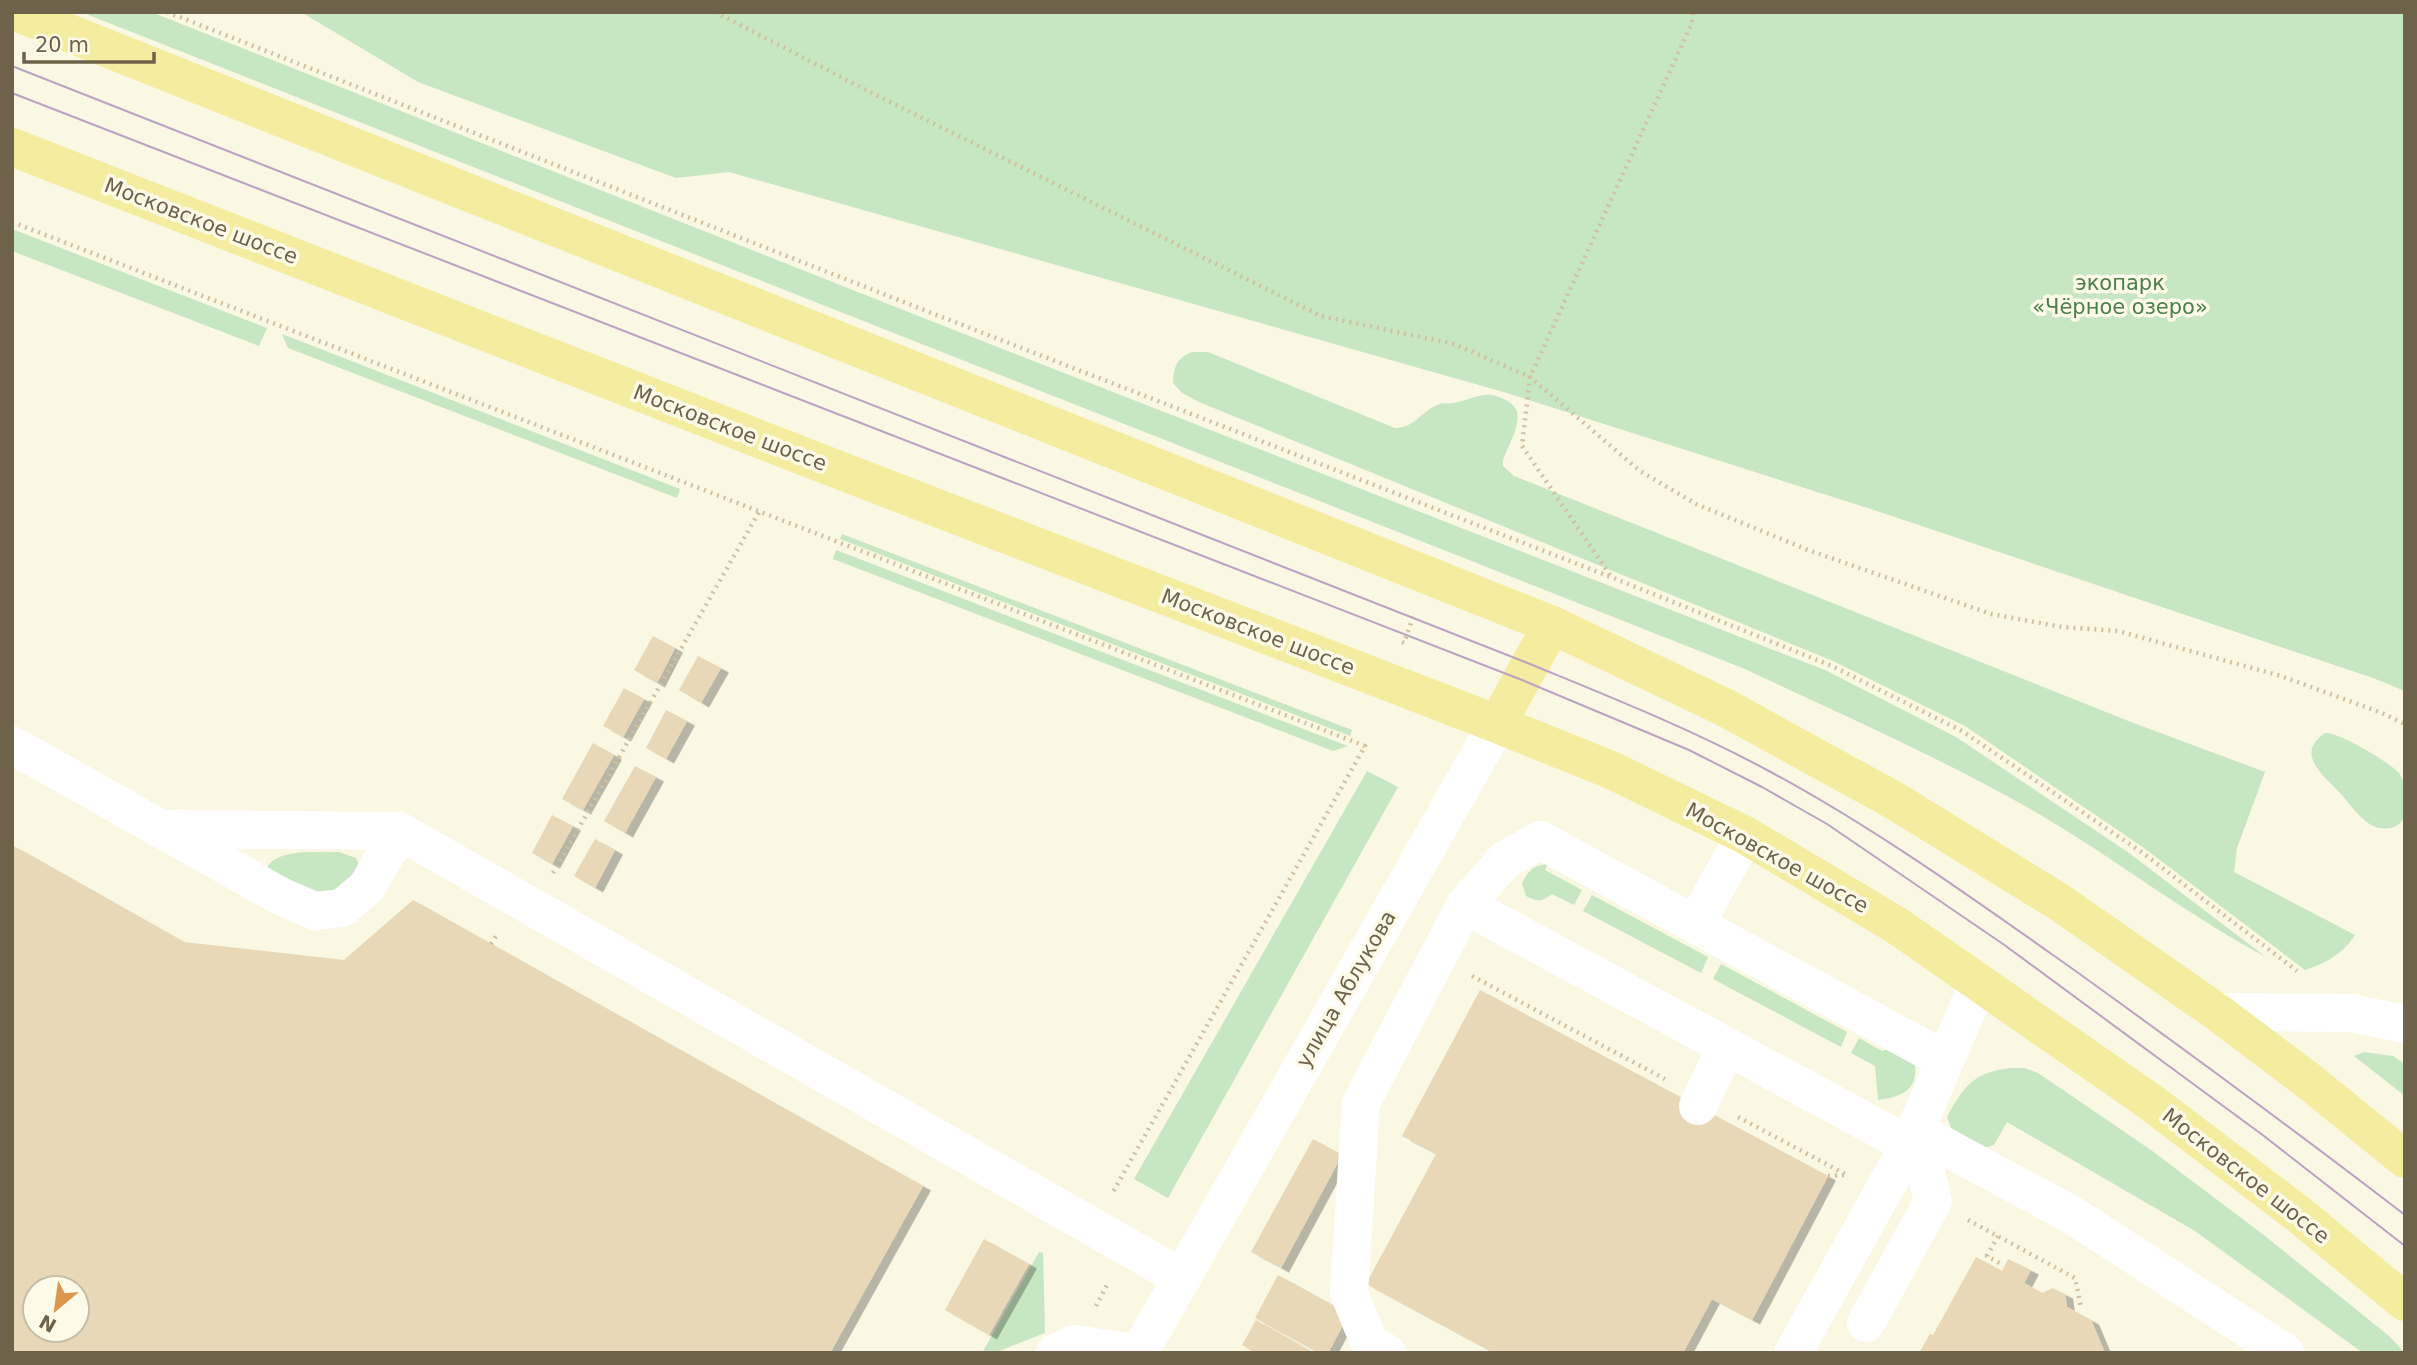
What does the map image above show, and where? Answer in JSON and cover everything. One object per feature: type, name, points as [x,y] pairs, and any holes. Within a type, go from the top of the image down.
[{"type":"main road","points":[[16,12],[1552,625],[1726,708],[1895,801],[2059,902],[2217,1012],[2310,1082],[2405,1159]]},
{"type":"main road","name":"Московское шоссе","points":[[12,147],[1611,770],[1745,835],[1896,925],[2149,1101],[2297,1213],[2405,1302]]},
{"type":"main road","name":"улица Аблукова","points":[[1497,724],[1552,625]]},
{"type":"street","name":"улица Аблукова","points":[[1139,1353],[1497,724]]},
{"type":"street","points":[[12,745],[282,897],[315,911],[342,908],[367,887],[398,831]]},
{"type":"street","points":[[160,829],[398,831],[1182,1278]]},
{"type":"street","points":[[1695,925],[1745,835]]},
{"type":"street","points":[[1387,1353],[1370,1343],[1349,1293],[1361,1103],[1465,905],[1505,860],[1540,840],[1945,1060]]},
{"type":"street","points":[[1465,905],[1726,1047],[2072,1215],[2286,1353]]},
{"type":"street","points":[[1798,1351],[1912,1138],[1978,984]]},
{"type":"street","points":[[2217,1012],[2351,1013],[2405,1024]]},
{"type":"street","points":[[1698,1106],[1726,1047]]},
{"type":"street","points":[[1866,1323],[1933,1201],[1912,1138]]},
{"type":"street","points":[[1055,1353],[1075,1344],[1133,1353]]},
{"type":"path","points":[[167,12],[1832,666],[1962,731],[2143,853],[2351,1013]]},
{"type":"path","points":[[715,12],[1321,316],[1454,344],[1530,377],[1640,471],[1696,504],[1808,550],[1991,614],[2062,628],[2118,631],[2281,676],[2405,724]]},
{"type":"path","points":[[1611,577],[1522,446],[1530,377],[1692,23],[1693,12]]},
{"type":"path","points":[[12,222],[1365,746],[1093,1227]]},
{"type":"path","points":[[534,907],[759,512]]},
{"type":"path","points":[[1404,643],[1416,610]]},
{"type":"path","points":[[1828,1176],[1846,1175]]},
{"type":"path","points":[[1933,1201],[2075,1278],[2081,1307]]},
{"type":"path","points":[[1998,1236],[1987,1256],[2003,1265]]},
{"type":"green space","points":[[81,12],[151,12],[926,319],[1825,670],[1956,737],[2129,853],[2266,957],[2032,810],[1890,736],[1745,669]]},
{"type":"green space","name":"экопарк «Чёрное озеро»","points":[[301,12],[2405,12],[2405,691],[1877,511],[1507,393],[729,172],[676,178],[418,82]]},
{"type":"green space","points":[[12,229],[267,328],[259,346],[12,251]]},
{"type":"green space","points":[[282,334],[680,489],[677,498],[288,348]]},
{"type":"green space","points":[[1192,352],[1208,352],[1395,428],[1412,423],[1439,404],[1485,395],[1506,400],[1515,408],[1517,418],[1503,466],[1514,476],[2131,722],[2265,772],[2237,848],[2234,872],[2355,935],[2345,948],[2333,957],[2305,970],[2144,848],[1965,726],[1833,661],[1199,402],[1182,393],[1173,383],[1177,364],[1182,357]]},
{"type":"green space","points":[[842,534],[1352,730],[1350,736],[840,539]]},
{"type":"green space","points":[[836,550],[1348,746],[1333,751],[833,559]]},
{"type":"green space","points":[[2325,733],[2364,748],[2399,773],[2405,800],[2404,816],[2399,824],[2385,829],[2370,824],[2321,773],[2312,758],[2312,749]]},
{"type":"green space","points":[[1367,771],[1398,787],[1168,1198],[1134,1179]]},
{"type":"green space","points":[[339,852],[356,858],[361,869],[329,904],[266,870],[271,863],[288,854]]},
{"type":"green space","points":[[1548,864],[1545,870],[1582,890],[1574,905],[1552,894],[1539,900],[1526,896],[1522,884],[1526,876],[1535,867]]},
{"type":"green space","points":[[1592,895],[1708,957],[1701,973],[1583,911]]},
{"type":"green space","points":[[1721,964],[1847,1032],[1841,1047],[1713,979]]},
{"type":"green space","points":[[1859,1038],[1882,1051],[1891,1048],[1915,1065],[1914,1081],[1906,1091],[1878,1100],[1875,1066],[1851,1053]]},
{"type":"green space","points":[[2364,1052],[2393,1056],[2405,1064],[2405,1096],[2354,1056]]},
{"type":"green space","points":[[2025,1068],[2038,1073],[2151,1150],[2265,1236],[2389,1336],[2405,1353],[2363,1353],[2195,1231],[2007,1122],[1994,1145],[1984,1148],[1951,1128],[1947,1117],[1965,1088],[1988,1073]]},
{"type":"green space","points":[[1039,1252],[1043,1253],[1045,1333],[994,1353],[982,1353]]},
{"type":"building","points":[[653,636],[675,648],[657,683],[634,670]]},
{"type":"building","points":[[698,656],[721,668],[701,703],[679,690]]},
{"type":"building","points":[[624,688],[644,699],[623,737],[603,726]]},
{"type":"building","points":[[666,710],[687,721],[666,759],[646,748]]},
{"type":"building","points":[[593,743],[614,755],[583,810],[562,799]]},
{"type":"building","points":[[635,766],[656,777],[625,833],[604,821]]},
{"type":"building","points":[[552,815],[573,826],[552,864],[532,853]]},
{"type":"building","points":[[595,839],[615,850],[595,888],[574,876]]},
{"type":"building","points":[[12,845],[184,942],[344,960],[413,900],[923,1186],[830,1353],[12,1353]]},
{"type":"building","points":[[1480,990],[1828,1176],[1752,1320],[1712,1299],[1683,1353],[1494,1353],[1366,1284],[1436,1154],[1402,1136]]},
{"type":"building","points":[[1313,1139],[1342,1155],[1281,1268],[1251,1252]]},
{"type":"building","points":[[984,1239],[1029,1264],[989,1335],[945,1310]]},
{"type":"building","points":[[1976,1257],[2002,1271],[2008,1259],[2031,1270],[2024,1283],[2042,1293],[2053,1288],[2065,1294],[2067,1307],[2091,1320],[2105,1353],[1919,1353],[1930,1334],[1933,1335]]},
{"type":"building","points":[[1278,1275],[1349,1314],[1328,1353],[1319,1353],[1255,1318]]},
{"type":"building","points":[[1256,1320],[1314,1353],[1255,1353],[1242,1345]]},
{"type":"tram line","points":[[12,66],[1530,664],[1709,741],[1807,792],[1964,892],[2201,1062],[2405,1215]]},
{"type":"tram line","points":[[12,93],[1522,680],[1689,750],[1827,824],[2003,944],[2264,1136],[2405,1246]]}]
